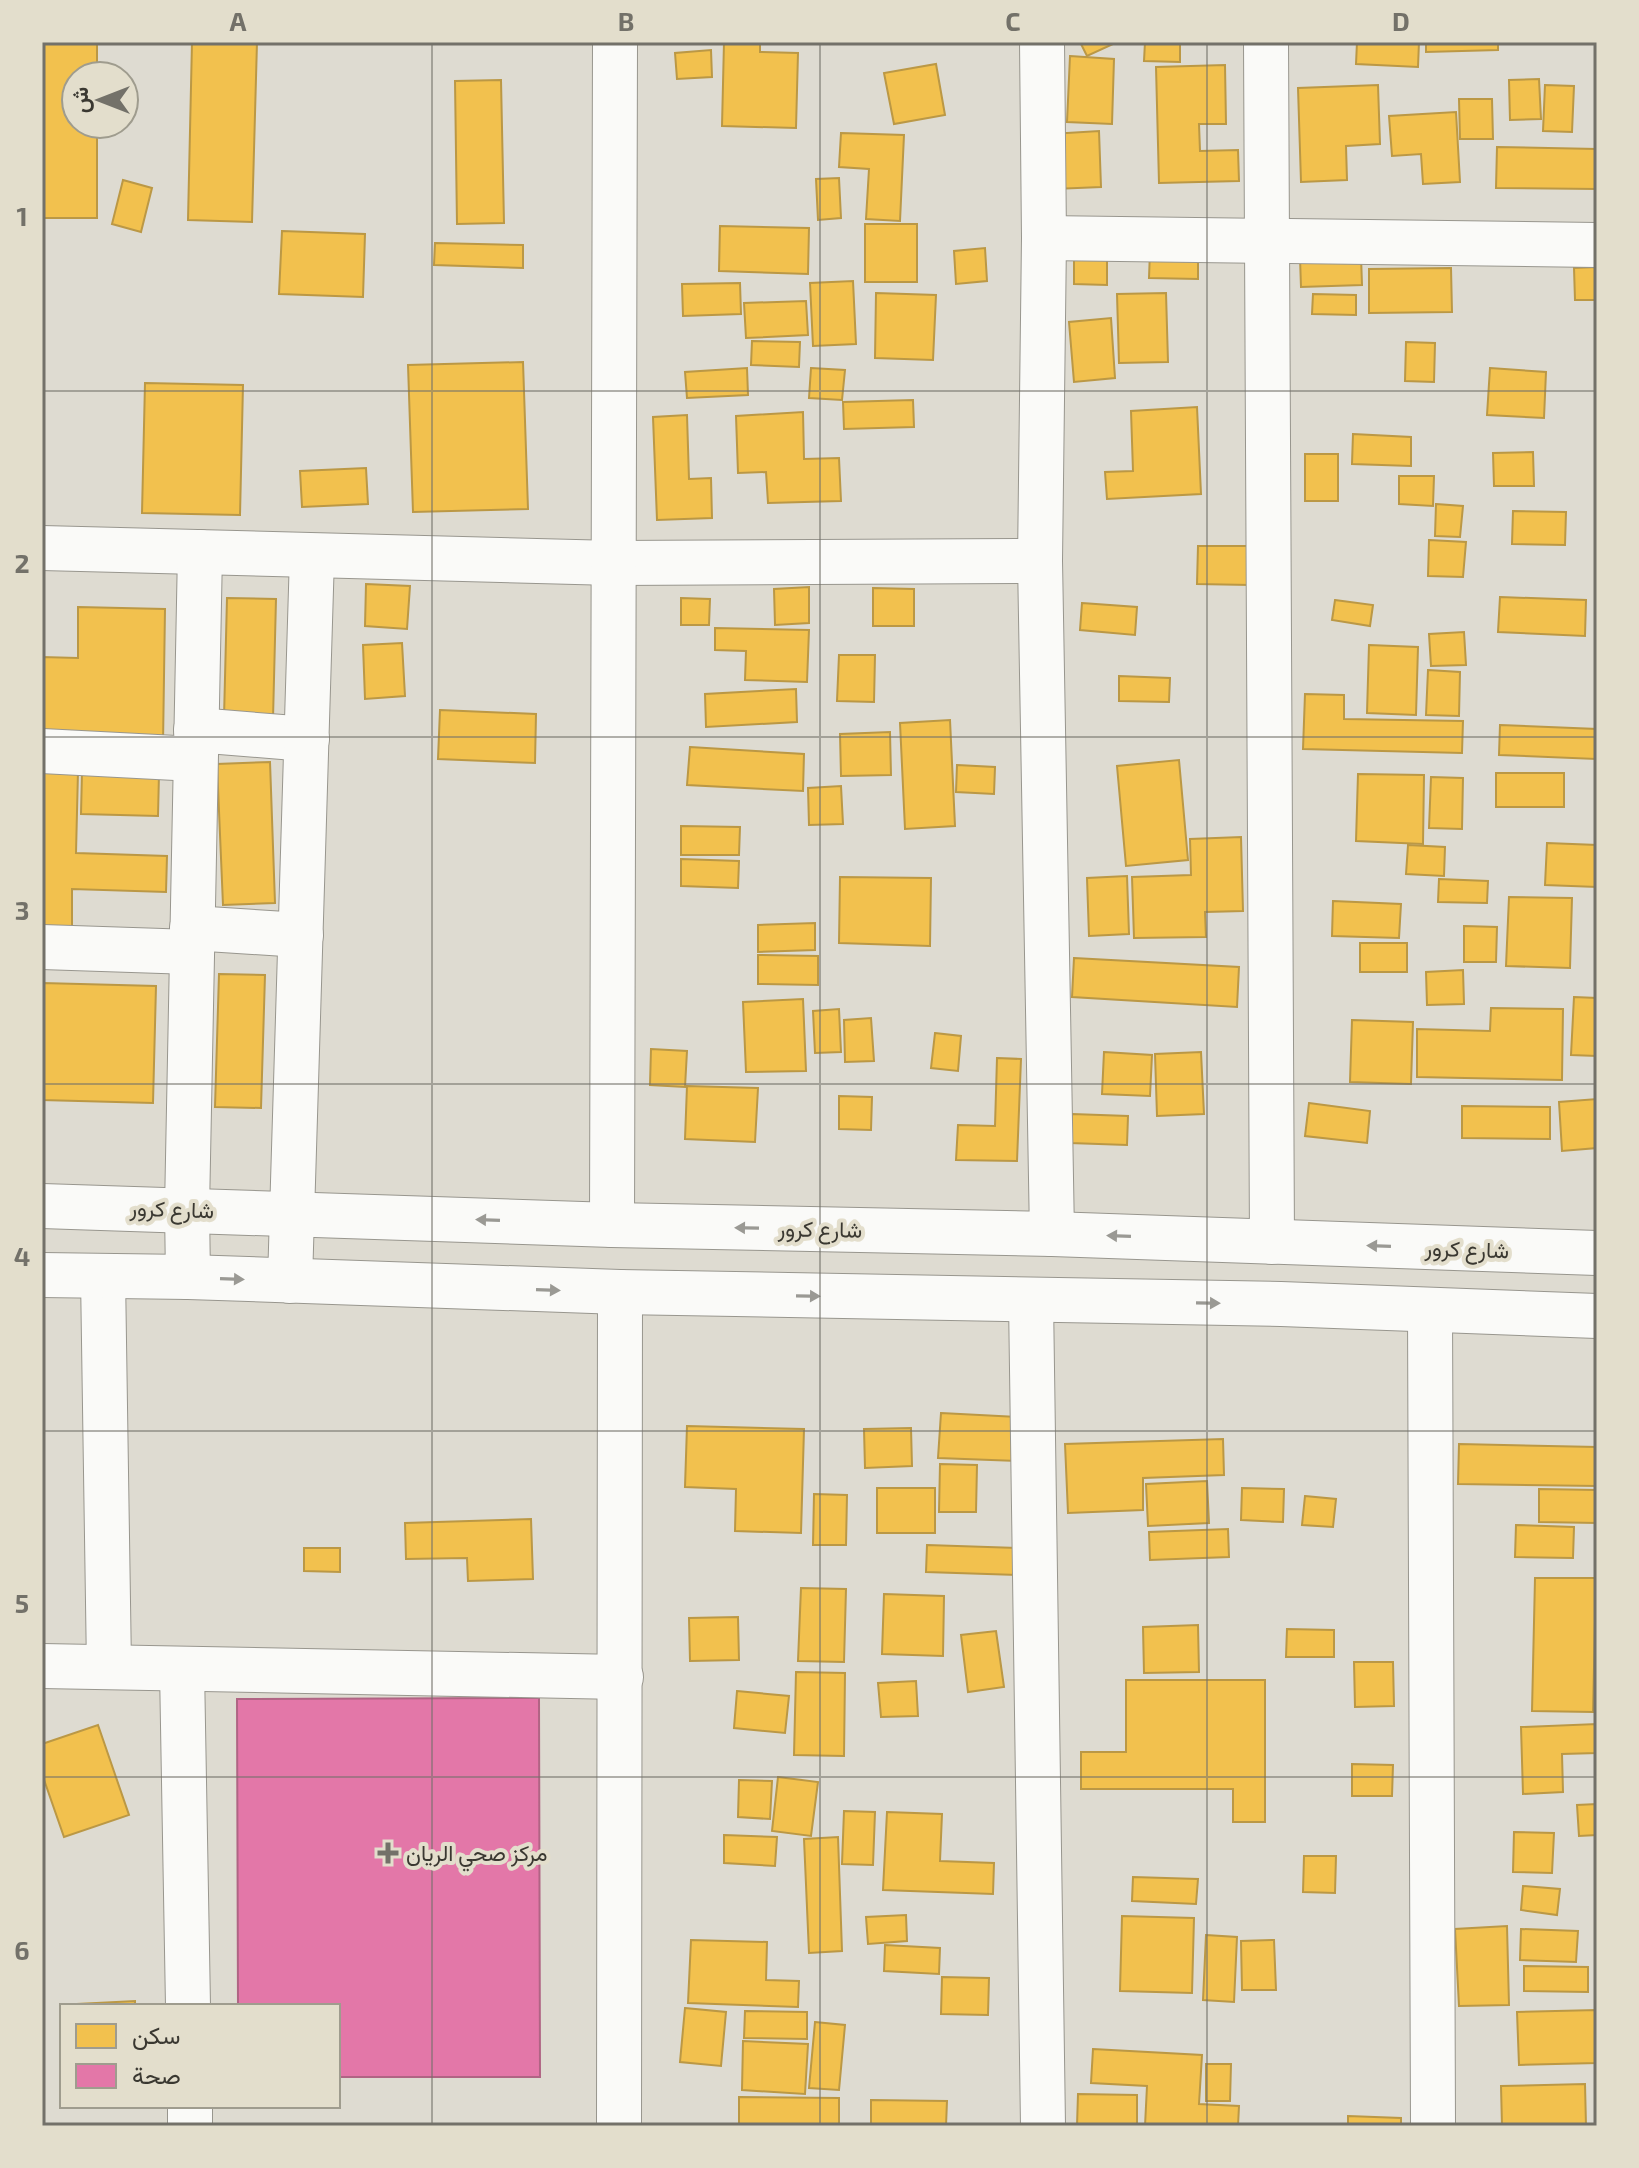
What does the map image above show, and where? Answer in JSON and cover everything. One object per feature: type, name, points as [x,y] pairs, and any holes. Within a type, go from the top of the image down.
[{"type":"street","points":[[612,1225],[615,42]]},
{"type":"street","points":[[1042,42],[1044,238],[1040,561],[1052,1234]]},
{"type":"street","points":[[1266,42],[1272,1242]]},
{"type":"street","points":[[1044,238],[1597,245]]},
{"type":"street","points":[[42,548],[614,563],[1040,561]]},
{"type":"street","points":[[188,1277],[200,552]]},
{"type":"street","points":[[290,1281],[312,556]]},
{"type":"street","points":[[42,751],[307,739]]},
{"type":"street","points":[[42,947],[301,935]]},
{"type":"street","name":"شارع كرور","points":[[42,1206],[612,1225],[1052,1234],[1597,1253]]},
{"type":"street","points":[[42,1275],[620,1292],[1281,1304],[1597,1316]]},
{"type":"street","points":[[103,1276],[109,1667]]},
{"type":"street","points":[[619,2126],[620,1292]]},
{"type":"street","points":[[1031,1300],[1043,2126]]},
{"type":"street","points":[[1430,1310],[1433,2126]]},
{"type":"street","points":[[42,1666],[621,1677]]},
{"type":"street","points":[[182,1669],[188,2004]]},
{"type":"building: سكن","points":[[42,42],[97,42],[97,60],[60,60],[60,140],[97,140],[97,218],[42,218]]},
{"type":"building: سكن","points":[[192,42],[257,42],[252,222],[188,220]]},
{"type":"building: سكن","points":[[724,42],[760,42],[760,52],[798,53],[796,128],[722,126]]},
{"type":"building: سكن","points":[[1080,42],[1112,42],[1113,44],[1087,56]]},
{"type":"building: سكن","points":[[1145,42],[1180,42],[1180,62],[1144,61]]},
{"type":"building: سكن","points":[[1357,42],[1419,42],[1418,67],[1356,64]]},
{"type":"building: سكن","points":[[1426,42],[1498,42],[1498,50],[1426,52]]},
{"type":"building: سكن","points":[[711,50],[712,77],[677,79],[675,53]]},
{"type":"building: سكن","points":[[1070,56],[1114,59],[1112,124],[1067,122]]},
{"type":"building: سكن","points":[[936,64],[945,115],[894,124],[884,73]]},
{"type":"building: سكن","points":[[1225,65],[1226,124],[1199,124],[1200,151],[1238,150],[1239,181],[1159,183],[1156,67]]},
{"type":"building: سكن","points":[[1539,79],[1541,119],[1510,120],[1509,80]]},
{"type":"building: سكن","points":[[501,80],[504,223],[457,224],[455,81]]},
{"type":"building: سكن","points":[[1378,85],[1380,144],[1346,146],[1347,180],[1301,182],[1298,88]]},
{"type":"building: سكن","points":[[1545,85],[1574,86],[1572,132],[1543,131]]},
{"type":"building: سكن","points":[[1459,99],[1492,99],[1493,139],[1460,139]]},
{"type":"building: سكن","points":[[1456,112],[1460,182],[1423,184],[1421,154],[1392,156],[1389,116]]},
{"type":"building: سكن","points":[[1099,131],[1101,187],[1054,189],[1051,134]]},
{"type":"building: سكن","points":[[841,133],[904,135],[900,221],[866,219],[869,169],[839,167]]},
{"type":"building: سكن","points":[[1497,147],[1597,149],[1597,189],[1496,188]]},
{"type":"building: سكن","points":[[839,178],[841,218],[818,220],[816,179]]},
{"type":"building: سكن","points":[[123,180],[152,188],[141,232],[112,224]]},
{"type":"building: سكن","points":[[865,224],[917,224],[917,282],[865,282]]},
{"type":"building: سكن","points":[[720,226],[809,228],[808,274],[719,271]]},
{"type":"building: سكن","points":[[282,231],[365,234],[363,297],[279,294]]},
{"type":"building: سكن","points":[[435,243],[523,245],[523,268],[434,265]]},
{"type":"building: سكن","points":[[985,248],[987,281],[956,284],[954,251]]},
{"type":"building: سكن","points":[[1074,248],[1107,249],[1107,285],[1074,284]]},
{"type":"building: سكن","points":[[1150,251],[1198,252],[1198,279],[1149,278]]},
{"type":"building: سكن","points":[[1361,256],[1362,285],[1301,287],[1300,258]]},
{"type":"building: سكن","points":[[1597,267],[1597,300],[1575,300],[1574,268]]},
{"type":"building: سكن","points":[[1451,268],[1452,312],[1369,313],[1369,269]]},
{"type":"building: سكن","points":[[853,281],[856,344],[813,346],[810,283]]},
{"type":"building: سكن","points":[[740,283],[741,314],[683,316],[682,284]]},
{"type":"building: سكن","points":[[876,293],[936,295],[933,360],[875,358]]},
{"type":"building: سكن","points":[[1166,293],[1168,362],[1119,363],[1117,294]]},
{"type":"building: سكن","points":[[1313,294],[1356,295],[1356,315],[1312,314]]},
{"type":"building: سكن","points":[[806,301],[808,335],[746,338],[744,303]]},
{"type":"building: سكن","points":[[1111,318],[1115,378],[1074,382],[1069,322]]},
{"type":"building: سكن","points":[[752,341],[800,342],[799,367],[751,365]]},
{"type":"building: سكن","points":[[1406,342],[1435,343],[1434,382],[1405,381]]},
{"type":"building: سكن","points":[[523,362],[528,509],[413,512],[408,365]]},
{"type":"building: سكن","points":[[747,368],[748,395],[687,398],[685,372]]},
{"type":"building: سكن","points":[[811,368],[845,370],[842,400],[809,398]]},
{"type":"building: سكن","points":[[1490,368],[1546,372],[1544,418],[1487,415]]},
{"type":"building: سكن","points":[[145,383],[243,385],[240,515],[142,513]]},
{"type":"building: سكن","points":[[913,400],[914,427],[844,429],[843,402]]},
{"type":"building: سكن","points":[[1197,407],[1201,494],[1107,499],[1105,472],[1133,471],[1131,411]]},
{"type":"building: سكن","points":[[803,412],[804,459],[839,458],[841,501],[768,503],[766,472],[738,473],[736,416]]},
{"type":"building: سكن","points":[[687,415],[689,479],[711,478],[712,518],[657,520],[653,417]]},
{"type":"building: سكن","points":[[1353,434],[1411,437],[1411,466],[1352,464]]},
{"type":"building: سكن","points":[[1533,452],[1534,486],[1494,486],[1493,453]]},
{"type":"building: سكن","points":[[1305,454],[1338,454],[1338,501],[1305,501]]},
{"type":"building: سكن","points":[[366,468],[368,504],[302,507],[300,471]]},
{"type":"building: سكن","points":[[1399,476],[1434,476],[1433,506],[1399,504]]},
{"type":"building: سكن","points":[[1436,504],[1463,506],[1460,537],[1435,536]]},
{"type":"building: سكن","points":[[1513,511],[1566,512],[1565,545],[1512,544]]},
{"type":"building: سكن","points":[[1429,540],[1466,542],[1463,577],[1428,576]]},
{"type":"building: سكن","points":[[1198,546],[1251,546],[1250,585],[1197,584]]},
{"type":"building: سكن","points":[[366,584],[410,586],[407,629],[365,626]]},
{"type":"building: سكن","points":[[809,587],[809,623],[775,625],[774,589]]},
{"type":"building: سكن","points":[[873,588],[914,589],[914,626],[873,626]]},
{"type":"building: سكن","points":[[1500,597],[1586,600],[1585,636],[1498,632]]},
{"type":"building: سكن","points":[[227,598],[276,599],[273,719],[224,718]]},
{"type":"building: سكن","points":[[681,598],[710,599],[709,625],[681,625]]},
{"type":"building: سكن","points":[[1335,600],[1373,605],[1370,626],[1332,620]]},
{"type":"building: سكن","points":[[1082,603],[1137,607],[1135,635],[1080,630]]},
{"type":"building: سكن","points":[[78,607],[165,609],[163,744],[42,741],[42,657],[78,658]]},
{"type":"building: سكن","points":[[715,628],[809,630],[807,682],[745,680],[746,651],[715,650]]},
{"type":"building: سكن","points":[[1464,632],[1466,665],[1431,666],[1429,634]]},
{"type":"building: سكن","points":[[402,643],[405,696],[365,699],[363,645]]},
{"type":"building: سكن","points":[[1369,645],[1418,647],[1416,715],[1367,713]]},
{"type":"building: سكن","points":[[839,655],[875,655],[874,702],[837,701]]},
{"type":"building: سكن","points":[[1428,670],[1460,672],[1459,716],[1426,715]]},
{"type":"building: سكن","points":[[1119,676],[1170,678],[1169,702],[1119,701]]},
{"type":"building: سكن","points":[[796,689],[797,722],[706,727],[705,694]]},
{"type":"building: سكن","points":[[1305,694],[1344,695],[1344,719],[1463,721],[1462,753],[1303,749]]},
{"type":"building: سكن","points":[[440,710],[536,714],[535,763],[438,759]]},
{"type":"building: سكن","points":[[950,720],[955,826],[905,829],[900,723]]},
{"type":"building: سكن","points":[[1500,725],[1597,729],[1596,759],[1499,755]]},
{"type":"building: سكن","points":[[890,732],[891,775],[841,776],[840,734]]},
{"type":"building: سكن","points":[[690,747],[804,754],[803,791],[687,785]]},
{"type":"building: سكن","points":[[1179,760],[1188,860],[1126,866],[1117,766]]},
{"type":"building: سكن","points":[[270,762],[275,903],[223,905],[217,764]]},
{"type":"building: سكن","points":[[957,765],[995,767],[994,794],[956,792]]},
{"type":"building: سكن","points":[[42,770],[78,771],[76,853],[167,856],[166,892],[72,889],[72,938],[42,938]]},
{"type":"building: سكن","points":[[82,772],[159,774],[158,816],[81,814]]},
{"type":"building: سكن","points":[[1496,773],[1564,773],[1564,807],[1496,807]]},
{"type":"building: سكن","points":[[1358,774],[1424,775],[1423,844],[1356,841]]},
{"type":"building: سكن","points":[[1431,777],[1463,778],[1462,829],[1429,828]]},
{"type":"building: سكن","points":[[841,786],[843,824],[809,825],[808,788]]},
{"type":"building: سكن","points":[[681,826],[740,827],[739,855],[681,855]]},
{"type":"building: سكن","points":[[1241,837],[1243,911],[1205,912],[1206,937],[1134,938],[1132,877],[1191,875],[1190,839]]},
{"type":"building: سكن","points":[[1547,843],[1597,845],[1597,887],[1545,885]]},
{"type":"building: سكن","points":[[1408,845],[1445,847],[1444,876],[1406,874]]},
{"type":"building: سكن","points":[[681,859],[739,861],[738,888],[681,886]]},
{"type":"building: سكن","points":[[1127,876],[1129,934],[1089,936],[1087,878]]},
{"type":"building: سكن","points":[[840,877],[931,878],[930,946],[839,943]]},
{"type":"building: سكن","points":[[1439,879],[1488,881],[1487,903],[1438,902]]},
{"type":"building: سكن","points":[[1509,897],[1572,898],[1570,968],[1506,966]]},
{"type":"building: سكن","points":[[1333,901],[1401,904],[1399,938],[1332,936]]},
{"type":"building: سكن","points":[[815,923],[815,950],[758,952],[758,925]]},
{"type":"building: سكن","points":[[1464,926],[1497,927],[1496,962],[1464,962]]},
{"type":"building: سكن","points":[[1360,943],[1407,943],[1407,972],[1360,972]]},
{"type":"building: سكن","points":[[758,955],[818,956],[818,985],[758,984]]},
{"type":"building: سكن","points":[[1074,958],[1239,967],[1237,1007],[1072,997]]},
{"type":"building: سكن","points":[[1463,970],[1464,1004],[1427,1005],[1426,972]]},
{"type":"building: سكن","points":[[219,974],[265,975],[261,1108],[215,1107]]},
{"type":"building: سكن","points":[[42,983],[156,986],[153,1103],[42,1100]]},
{"type":"building: سكن","points":[[1574,997],[1597,998],[1597,1056],[1571,1055]]},
{"type":"building: سكن","points":[[803,999],[806,1071],[746,1072],[743,1002]]},
{"type":"building: سكن","points":[[1491,1008],[1563,1009],[1562,1080],[1417,1077],[1417,1029],[1490,1031]]},
{"type":"building: سكن","points":[[839,1009],[841,1052],[815,1053],[813,1011]]},
{"type":"building: سكن","points":[[871,1018],[874,1061],[845,1062],[844,1020]]},
{"type":"building: سكن","points":[[1352,1020],[1413,1022],[1411,1084],[1350,1082]]},
{"type":"building: سكن","points":[[935,1033],[961,1036],[958,1071],[931,1068]]},
{"type":"building: سكن","points":[[651,1049],[687,1051],[685,1087],[650,1085]]},
{"type":"building: سكن","points":[[1104,1052],[1152,1055],[1150,1096],[1102,1094]]},
{"type":"building: سكن","points":[[1201,1052],[1204,1114],[1157,1116],[1155,1054]]},
{"type":"building: سكن","points":[[997,1058],[1021,1059],[1017,1161],[956,1160],[958,1125],[995,1126]]},
{"type":"building: سكن","points":[[687,1086],[758,1088],[755,1142],[685,1139]]},
{"type":"building: سكن","points":[[839,1096],[872,1097],[871,1130],[839,1129]]},
{"type":"building: سكن","points":[[1597,1099],[1597,1148],[1562,1151],[1559,1102]]},
{"type":"building: سكن","points":[[1309,1103],[1370,1111],[1367,1143],[1305,1136]]},
{"type":"building: سكن","points":[[1462,1106],[1550,1107],[1550,1139],[1462,1138]]},
{"type":"building: سكن","points":[[1072,1114],[1128,1116],[1127,1145],[1070,1143]]},
{"type":"building: سكن","points":[[941,1413],[1020,1417],[1018,1461],[938,1458]]},
{"type":"building: سكن","points":[[687,1426],[804,1429],[801,1533],[735,1531],[736,1489],[685,1487]]},
{"type":"building: سكن","points":[[911,1428],[912,1466],[865,1468],[864,1429]]},
{"type":"building: سكن","points":[[1223,1439],[1224,1475],[1143,1478],[1143,1510],[1068,1513],[1065,1444]]},
{"type":"building: سكن","points":[[1459,1444],[1597,1447],[1597,1486],[1458,1484]]},
{"type":"building: سكن","points":[[940,1464],[977,1465],[976,1512],[939,1512]]},
{"type":"building: سكن","points":[[1207,1481],[1209,1523],[1148,1526],[1146,1484]]},
{"type":"building: سكن","points":[[877,1488],[935,1488],[935,1533],[877,1533]]},
{"type":"building: سكن","points":[[1242,1488],[1284,1489],[1283,1522],[1241,1520]]},
{"type":"building: سكن","points":[[1539,1489],[1597,1490],[1597,1523],[1539,1522]]},
{"type":"building: سكن","points":[[814,1494],[847,1495],[846,1545],[813,1545]]},
{"type":"building: سكن","points":[[1305,1496],[1336,1499],[1333,1527],[1302,1525]]},
{"type":"building: سكن","points":[[531,1519],[533,1579],[468,1581],[467,1558],[406,1559],[405,1523]]},
{"type":"building: سكن","points":[[1516,1525],[1574,1527],[1573,1558],[1515,1557]]},
{"type":"building: سكن","points":[[1228,1529],[1229,1557],[1150,1560],[1149,1532]]},
{"type":"building: سكن","points":[[927,1545],[1020,1548],[1019,1575],[926,1572]]},
{"type":"building: سكن","points":[[304,1548],[340,1548],[340,1572],[304,1571]]},
{"type":"building: سكن","points":[[1535,1578],[1596,1578],[1593,1712],[1532,1711]]},
{"type":"building: سكن","points":[[801,1588],[846,1589],[844,1662],[798,1661]]},
{"type":"building: سكن","points":[[884,1594],[944,1596],[943,1656],[882,1654]]},
{"type":"building: سكن","points":[[738,1617],[739,1660],[690,1661],[689,1618]]},
{"type":"building: سكن","points":[[1198,1625],[1199,1672],[1144,1673],[1143,1627]]},
{"type":"building: سكن","points":[[1287,1629],[1334,1630],[1334,1657],[1286,1657]]},
{"type":"building: سكن","points":[[996,1631],[1004,1687],[968,1692],[961,1635]]},
{"type":"building: سكن","points":[[1354,1662],[1393,1662],[1394,1706],[1355,1707]]},
{"type":"building: سكن","points":[[796,1672],[845,1673],[844,1756],[794,1755]]},
{"type":"building: سكن","points":[[1126,1680],[1265,1680],[1265,1822],[1233,1822],[1233,1789],[1081,1789],[1081,1752],[1126,1752]]},
{"type":"building: سكن","points":[[916,1681],[918,1716],[881,1717],[878,1683]]},
{"type":"building: سكن","points":[[737,1691],[789,1696],[785,1733],[734,1728]]},
{"type":"building: سكن","points":[[1597,1724],[1597,1753],[1562,1754],[1563,1792],[1523,1794],[1521,1727]]},
{"type":"building: سكن","points":[[98,1725],[129,1815],[64,1837],[42,1774],[42,1744]]},
{"type":"building: سكن","points":[[1352,1764],[1393,1765],[1392,1796],[1352,1796]]},
{"type":"building: سكن","points":[[778,1777],[818,1782],[811,1836],[772,1831]]},
{"type":"building: سكن","points":[[739,1780],[772,1781],[770,1819],[738,1817]]},
{"type":"building: سكن","points":[[1597,1804],[1597,1835],[1579,1836],[1577,1805]]},
{"type":"building: سكن","points":[[844,1811],[875,1812],[873,1865],[842,1864]]},
{"type":"building: سكن","points":[[887,1812],[942,1814],[940,1861],[994,1863],[993,1894],[883,1890]]},
{"type":"building: سكن","points":[[1514,1832],[1554,1833],[1552,1873],[1513,1872]]},
{"type":"building: سكن","points":[[724,1835],[777,1837],[775,1866],[724,1863]]},
{"type":"building: سكن","points":[[838,1837],[842,1951],[809,1953],[804,1839]]},
{"type":"building: سكن","points":[[1304,1856],[1336,1856],[1335,1893],[1303,1892]]},
{"type":"building: سكن","points":[[1133,1877],[1198,1879],[1196,1904],[1132,1901]]},
{"type":"building: سكن","points":[[1523,1886],[1560,1889],[1557,1915],[1521,1910]]},
{"type":"building: سكن","points":[[906,1915],[907,1941],[868,1944],[866,1917]]},
{"type":"building: سكن","points":[[1122,1916],[1194,1918],[1192,1993],[1120,1991]]},
{"type":"building: سكن","points":[[1507,1926],[1509,2005],[1459,2006],[1455,1929]]},
{"type":"building: سكن","points":[[1521,1929],[1578,1931],[1576,1962],[1520,1960]]},
{"type":"building: سكن","points":[[1206,1935],[1237,1937],[1234,2002],[1203,2000]]},
{"type":"building: سكن","points":[[691,1940],[767,1942],[766,1980],[799,1981],[798,2007],[688,2003]]},
{"type":"building: سكن","points":[[1274,1940],[1276,1990],[1242,1990],[1241,1941]]},
{"type":"building: سكن","points":[[885,1945],[940,1948],[939,1974],[884,1971]]},
{"type":"building: سكن","points":[[1524,1966],[1588,1967],[1588,1992],[1524,1991]]},
{"type":"building: سكن","points":[[942,1977],[989,1978],[988,2015],[941,2014]]},
{"type":"building: سكن","points":[[135,2001],[135,2004],[78,2004]]},
{"type":"building: سكن","points":[[685,2008],[726,2012],[721,2066],[680,2062]]},
{"type":"building: سكن","points":[[1597,2010],[1597,2063],[1519,2065],[1517,2012]]},
{"type":"building: سكن","points":[[745,2011],[807,2012],[807,2039],[744,2038]]},
{"type":"building: سكن","points":[[815,2022],[845,2025],[839,2090],[809,2088]]},
{"type":"building: سكن","points":[[743,2041],[808,2044],[805,2094],[742,2090]]},
{"type":"building: سكن","points":[[1093,2049],[1202,2055],[1199,2104],[1239,2106],[1238,2126],[1145,2126],[1147,2086],[1091,2083]]},
{"type":"building: سكن","points":[[1206,2064],[1231,2064],[1230,2101],[1206,2101]]},
{"type":"building: سكن","points":[[1585,2084],[1586,2126],[1502,2126],[1501,2086]]},
{"type":"building: سكن","points":[[1078,2094],[1137,2095],[1137,2126],[1077,2126]]},
{"type":"building: سكن","points":[[739,2097],[839,2098],[839,2126],[739,2126]]},
{"type":"building: سكن","points":[[871,2100],[947,2101],[946,2126],[871,2126]]},
{"type":"building: سكن","points":[[1348,2116],[1401,2118],[1401,2126],[1348,2126]]},
{"type":"building: صحة","name":"مركز صحي الريان","points":[[539,1698],[540,2077],[340,2077],[340,2004],[238,2004],[237,1699]]},
{"type":"place","name":"مركز صحي الريان","points":[[388,1853]]}]
